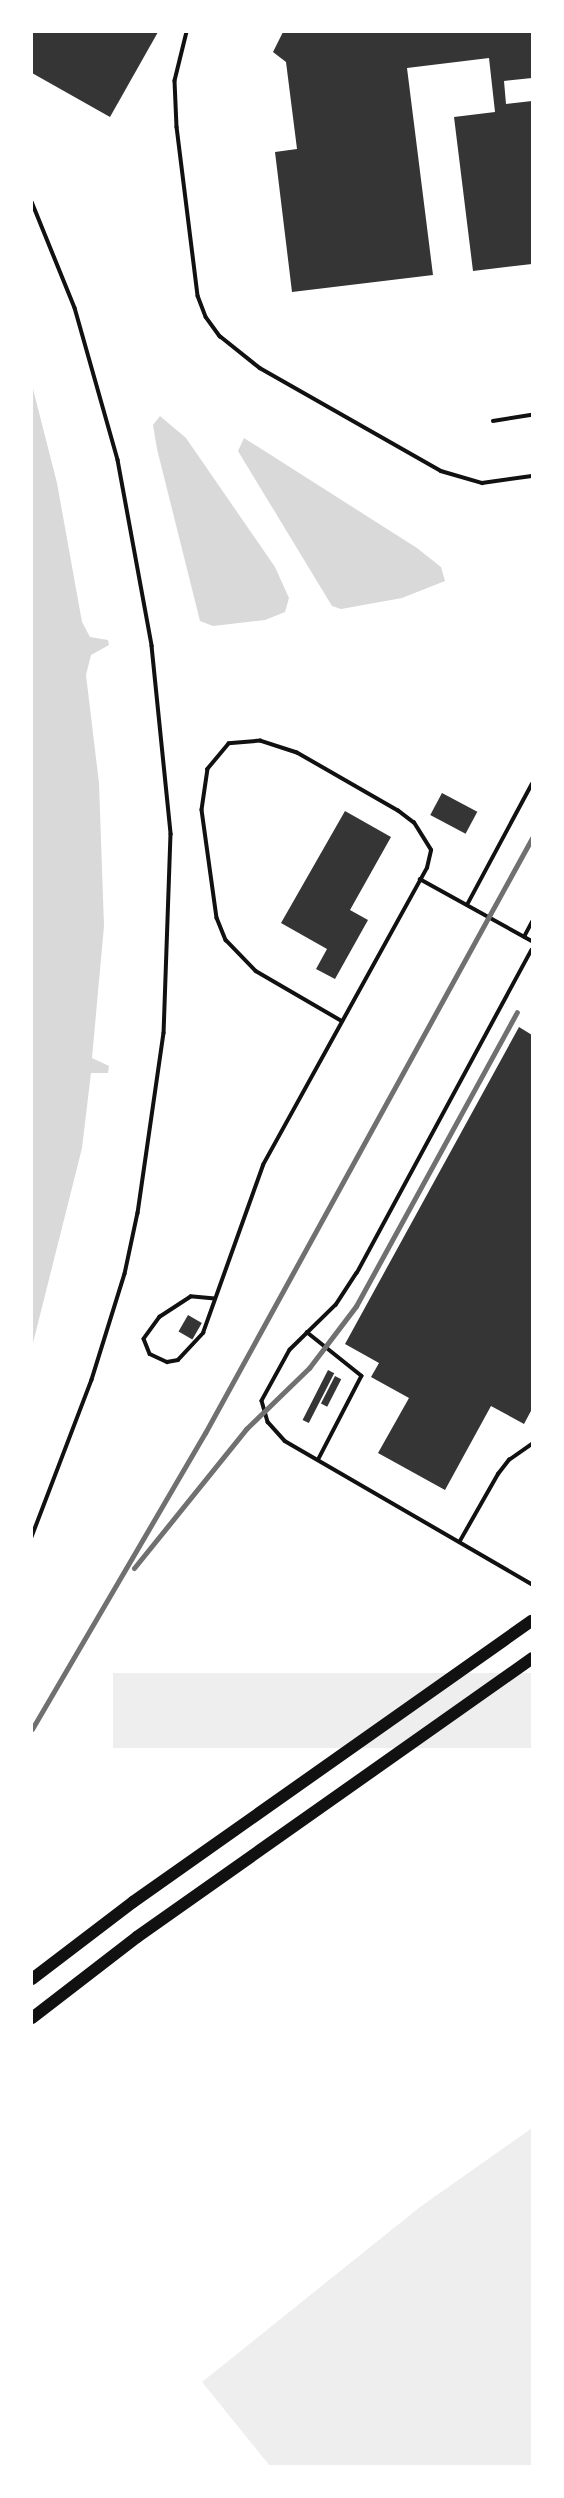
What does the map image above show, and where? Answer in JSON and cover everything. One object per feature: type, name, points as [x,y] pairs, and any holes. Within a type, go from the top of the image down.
[{"type":"main road","points":[[32,1979],[133,1902],[533,1621]]},
{"type":"main road","points":[[32,2018],[116,1952],[533,1658]]},
{"type":"lane","points":[[187,32],[175,81],[177,127],[198,296],[206,317],[220,336],[260,368],[441,471],[482,482],[533,476]]},
{"type":"lane","points":[[494,421],[533,415]]},
{"type":"lane","points":[[215,1299],[191,1297],[160,1317],[144,1339],[150,1354],[167,1362],[188,1353],[203,1333],[263,1165],[420,879],[431,850],[414,823],[297,753],[243,739],[229,744],[208,769],[202,810],[204,841],[217,918],[226,940],[256,971],[342,1021]]},
{"type":"lane","points":[[467,905],[533,784]]},
{"type":"lane","points":[[420,879],[533,941]]},
{"type":"lane","points":[[524,937],[533,922]]},
{"type":"lane","points":[[533,950],[357,1273],[336,1305],[307,1332],[279,1366],[262,1401],[275,1433],[533,1584]]},
{"type":"lane","points":[[307,1332],[362,1376],[318,1460]]},
{"type":"lane","points":[[460,1541],[498,1474],[509,1460],[533,1444]]},
{"type":"path","points":[[32,202],[75,309],[118,460],[151,634],[171,834],[164,1034],[138,1213],[125,1274],[92,1380],[32,1537]]},
{"type":"shaded area","points":[[32,385],[57,483],[82,622],[90,637],[108,640],[109,645],[91,655],[86,675],[99,783],[104,926],[92,1058],[109,1066],[108,1073],[91,1073],[82,1148],[32,1347]]},
{"type":"shaded area","points":[[160,416],[186,438],[275,567],[289,598],[285,612],[265,620],[213,626],[200,621],[157,449],[153,425]]},
{"type":"shaded area","points":[[244,438],[417,548],[441,567],[445,581],[402,598],[341,609],[332,606],[238,451]]},
{"type":"shaded area","points":[[113,1673],[532,1673],[532,1748],[113,1748]]},
{"type":"shaded area","points":[[532,2128],[532,2466],[270,2466],[202,2382],[420,2207]]},
{"type":"building","points":[[32,32],[158,32],[110,117],[32,73]]},
{"type":"building","points":[[283,32],[532,32],[532,78],[504,81],[506,104],[532,101],[532,264],[473,271],[454,117],[495,112],[489,58],[407,68],[433,275],[292,292],[275,152],[297,149],[286,62],[273,52]]},
{"type":"building","points":[[442,793],[477,812],[466,834],[430,815]]},
{"type":"building","points":[[345,811],[391,837],[350,910],[368,920],[335,979],[316,969],[327,949],[281,923]]},
{"type":"building","points":[[519,1027],[532,1035],[532,1409],[524,1424],[491,1406],[445,1490],[378,1453],[409,1398],[371,1377],[379,1363],[345,1344]]},
{"type":"building","points":[[188,1315],[202,1323],[192,1339],[179,1331]]},
{"type":"building","points":[[328,1370],[334,1373],[309,1423],[303,1420]]},
{"type":"building","points":[[335,1376],[341,1379],[327,1407],[321,1404]]},
{"type":"railway","points":[[32,1729],[205,1433],[532,838]]},
{"type":"railway","points":[[134,1568],[246,1429],[309,1368],[356,1306],[517,1012]]}]
